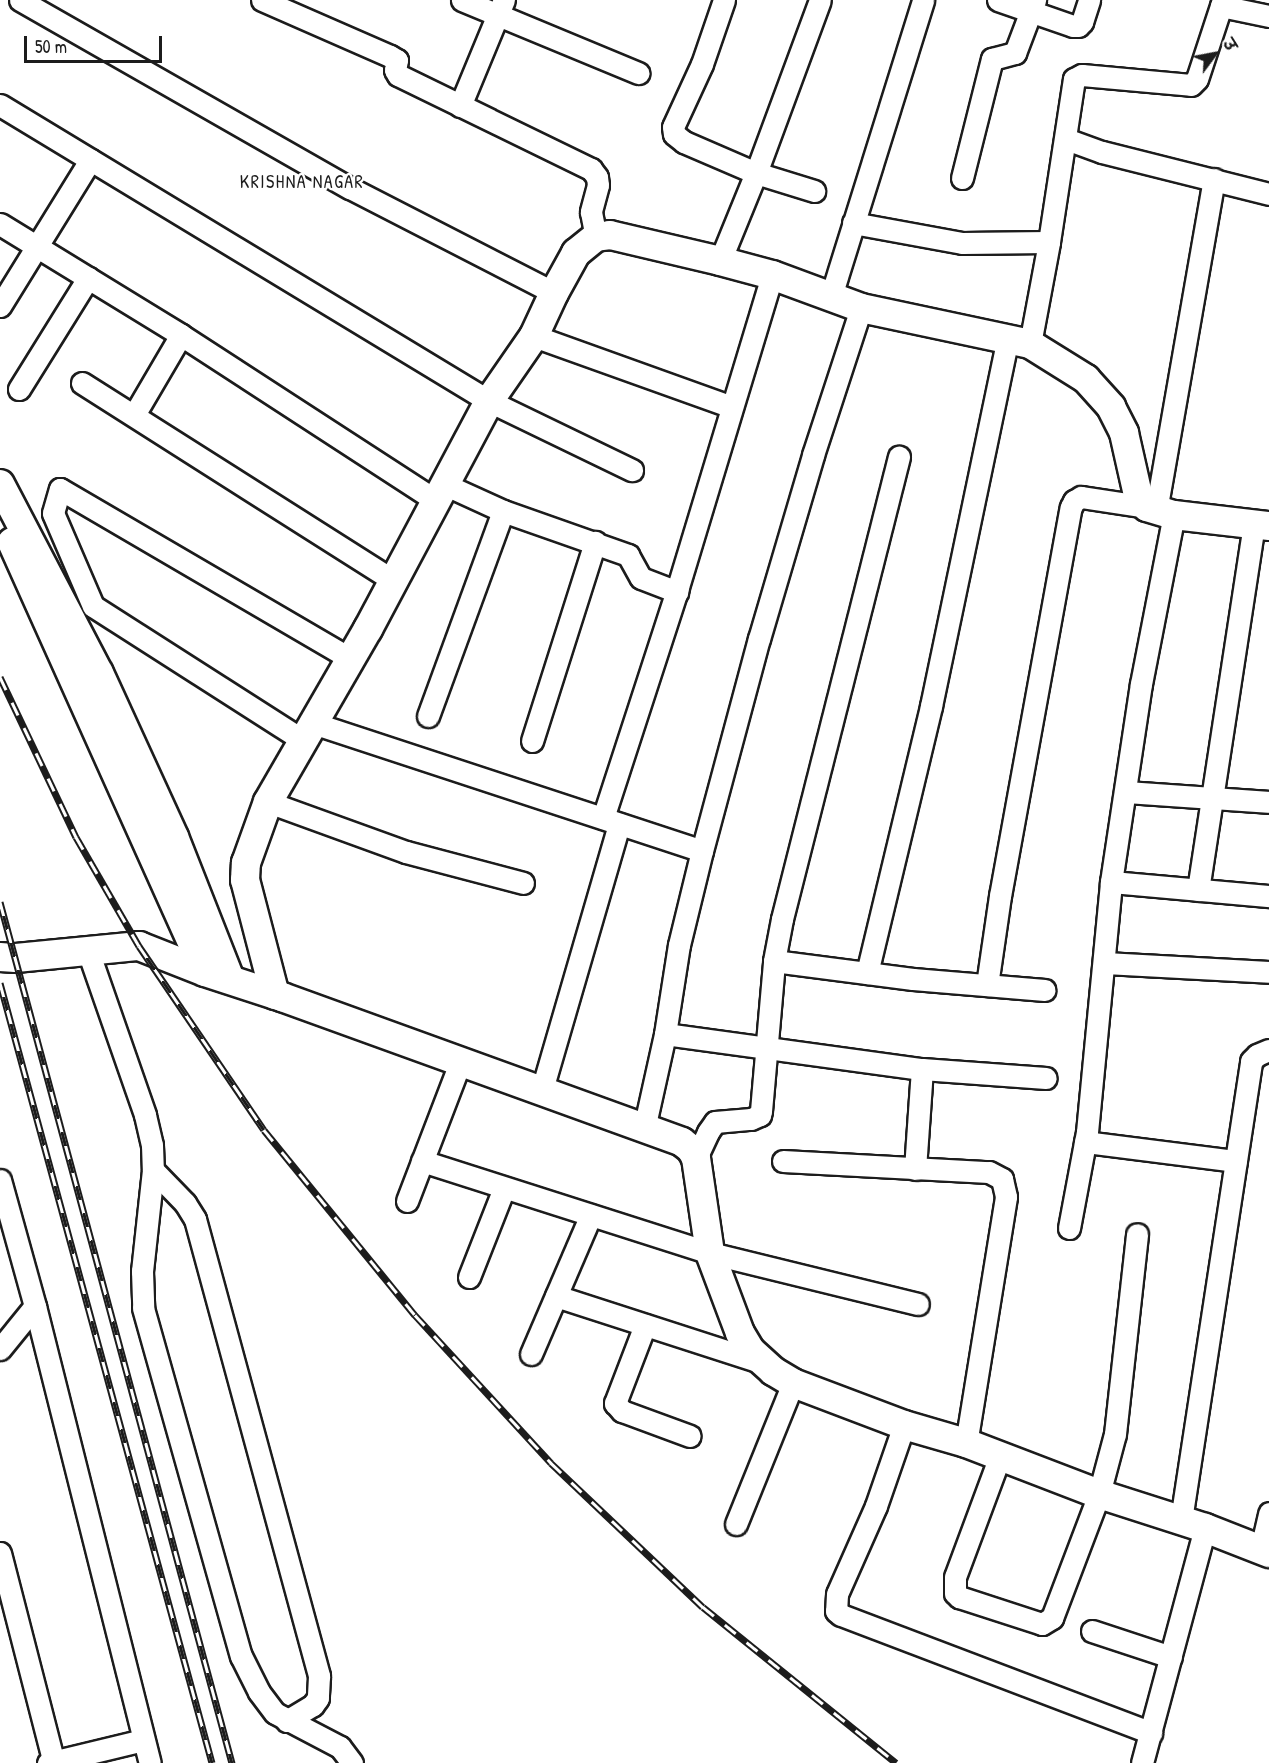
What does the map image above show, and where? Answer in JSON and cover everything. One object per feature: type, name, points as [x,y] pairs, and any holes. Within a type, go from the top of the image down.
[{"type":"street","points":[[20,0],[350,188],[554,293]]},
{"type":"street","points":[[262,0],[396,59],[396,74],[591,169],[597,177],[598,184],[591,212],[596,237]]},
{"type":"street","points":[[462,0],[501,9],[638,73]]},
{"type":"street","points":[[724,0],[702,63],[673,127],[674,134],[684,142],[756,173],[814,191]]},
{"type":"street","points":[[720,261],[756,173],[820,0]]},
{"type":"street","points":[[831,296],[923,0]]},
{"type":"street","points":[[998,0],[1033,6],[1078,26],[1089,0]]},
{"type":"street","points":[[867,973],[1019,341],[1049,242],[1074,79],[1077,76],[1188,86],[1194,83],[1222,3],[1269,16]]},
{"type":"street","points":[[962,178],[992,59],[1015,52],[1033,6]]},
{"type":"street","points":[[460,106],[501,9]]},
{"type":"street","points":[[0,105],[489,401],[632,470]]},
{"type":"street","points":[[1066,139],[1102,152],[1269,194]]},
{"type":"street","points":[[0,306],[90,160]]},
{"type":"street","points":[[1069,1228],[1085,1142],[1105,963],[1111,882],[1141,684],[1159,511],[1214,179]]},
{"type":"street","points":[[853,223],[962,243],[1049,242]]},
{"type":"street","points":[[0,224],[441,493],[503,511],[628,555],[641,578],[677,592]]},
{"type":"street","points":[[275,995],[245,880],[246,863],[268,802],[351,659],[489,401],[534,336],[576,253],[596,237],[610,235],[720,261],[772,275],[861,308],[1019,341],[1086,379],[1111,407],[1124,433],[1138,495],[1159,511]]},
{"type":"street","points":[[541,1093],[611,821],[772,275]]},
{"type":"street","points":[[19,389],[88,278]]},
{"type":"street","points":[[644,1130],[665,1034],[679,945],[702,851],[762,628],[813,455],[861,308]]},
{"type":"street","points":[[134,415],[181,335]]},
{"type":"street","points":[[534,336],[732,407]]},
{"type":"street","points":[[82,383],[393,580]]},
{"type":"street","points":[[696,1158],[715,1122],[751,1119],[760,1115],[774,960],[899,457]]},
{"type":"street","points":[[0,484],[99,673],[174,837],[218,976]]},
{"type":"street","points":[[351,659],[60,489],[53,513],[93,606],[310,732],[611,821],[702,851]]},
{"type":"street","points":[[987,985],[1000,896],[1071,507],[1074,501],[1082,497],[1159,511],[1262,525],[1211,797],[1198,890]]},
{"type":"street","points":[[428,716],[503,511]]},
{"type":"street","points":[[0,516],[218,976]]},
{"type":"street","points":[[532,741],[595,542]]},
{"type":"street","points":[[1126,792],[1269,802]]},
{"type":"street","points":[[268,802],[406,852],[523,883]]},
{"type":"street","points":[[1111,882],[1269,896]]},
{"type":"street","points":[[0,957],[16,958],[139,946],[682,1142],[696,1158],[710,1253],[740,1333],[751,1351],[763,1363],[793,1383],[904,1425],[966,1443],[1099,1494],[1193,1524],[1265,1551],[1269,1513]]},
{"type":"street","points":[[88,951],[145,1115],[152,1145],[153,1170],[142,1271],[143,1308],[241,1656],[266,1704],[286,1721],[340,1747],[352,1763]]},
{"type":"street","points":[[774,960],[867,973],[1045,990]]},
{"type":"street","points":[[1105,963],[1269,972]]},
{"type":"street","points":[[665,1034],[766,1050],[922,1069],[1046,1078]]},
{"type":"street","points":[[1142,1763],[1171,1657],[1193,1524],[1236,1161],[1251,1061],[1257,1055],[1269,1050]]},
{"type":"street","points":[[407,1201],[460,1063]]},
{"type":"street","points":[[915,1169],[922,1069]]},
{"type":"street","points":[[1085,1142],[1236,1161]]},
{"type":"street","points":[[422,1161],[710,1253],[918,1304]]},
{"type":"street","points":[[783,1161],[989,1172],[1002,1179],[1006,1188],[1006,1197],[966,1443]]},
{"type":"street","points":[[153,1170],[185,1203],[195,1219],[319,1676],[318,1698],[313,1705],[286,1721]]},
{"type":"street","points":[[0,1180],[35,1305],[150,1763]]},
{"type":"street","points":[[469,1277],[504,1188]]},
{"type":"street","points":[[531,1354],[591,1215]]},
{"type":"street","points":[[1000,1456],[954,1577],[955,1593],[959,1597],[1037,1623],[1048,1622],[1099,1494],[1119,1410],[1137,1234]]},
{"type":"street","points":[[556,1296],[763,1363]]},
{"type":"street","points":[[0,1349],[35,1305]]},
{"type":"street","points":[[645,1325],[615,1403],[622,1411],[690,1436]]},
{"type":"street","points":[[736,1524],[793,1383]]},
{"type":"street","points":[[904,1425],[876,1506],[837,1594],[837,1611],[841,1615],[1151,1733]]},
{"type":"street","points":[[0,1553],[52,1763],[143,1740]]},
{"type":"street","points":[[1092,1632],[1171,1657]]},
{"type":"railway","points":[[0,677],[76,837],[139,946],[264,1130],[415,1315],[551,1463],[703,1607],[896,1763]]},
{"type":"railway","points":[[0,902],[232,1763]]},
{"type":"railway","points":[[0,983],[212,1763]]},
{"type":"district","name":"KRISHNA NAGAR","points":[[302,182]]}]
